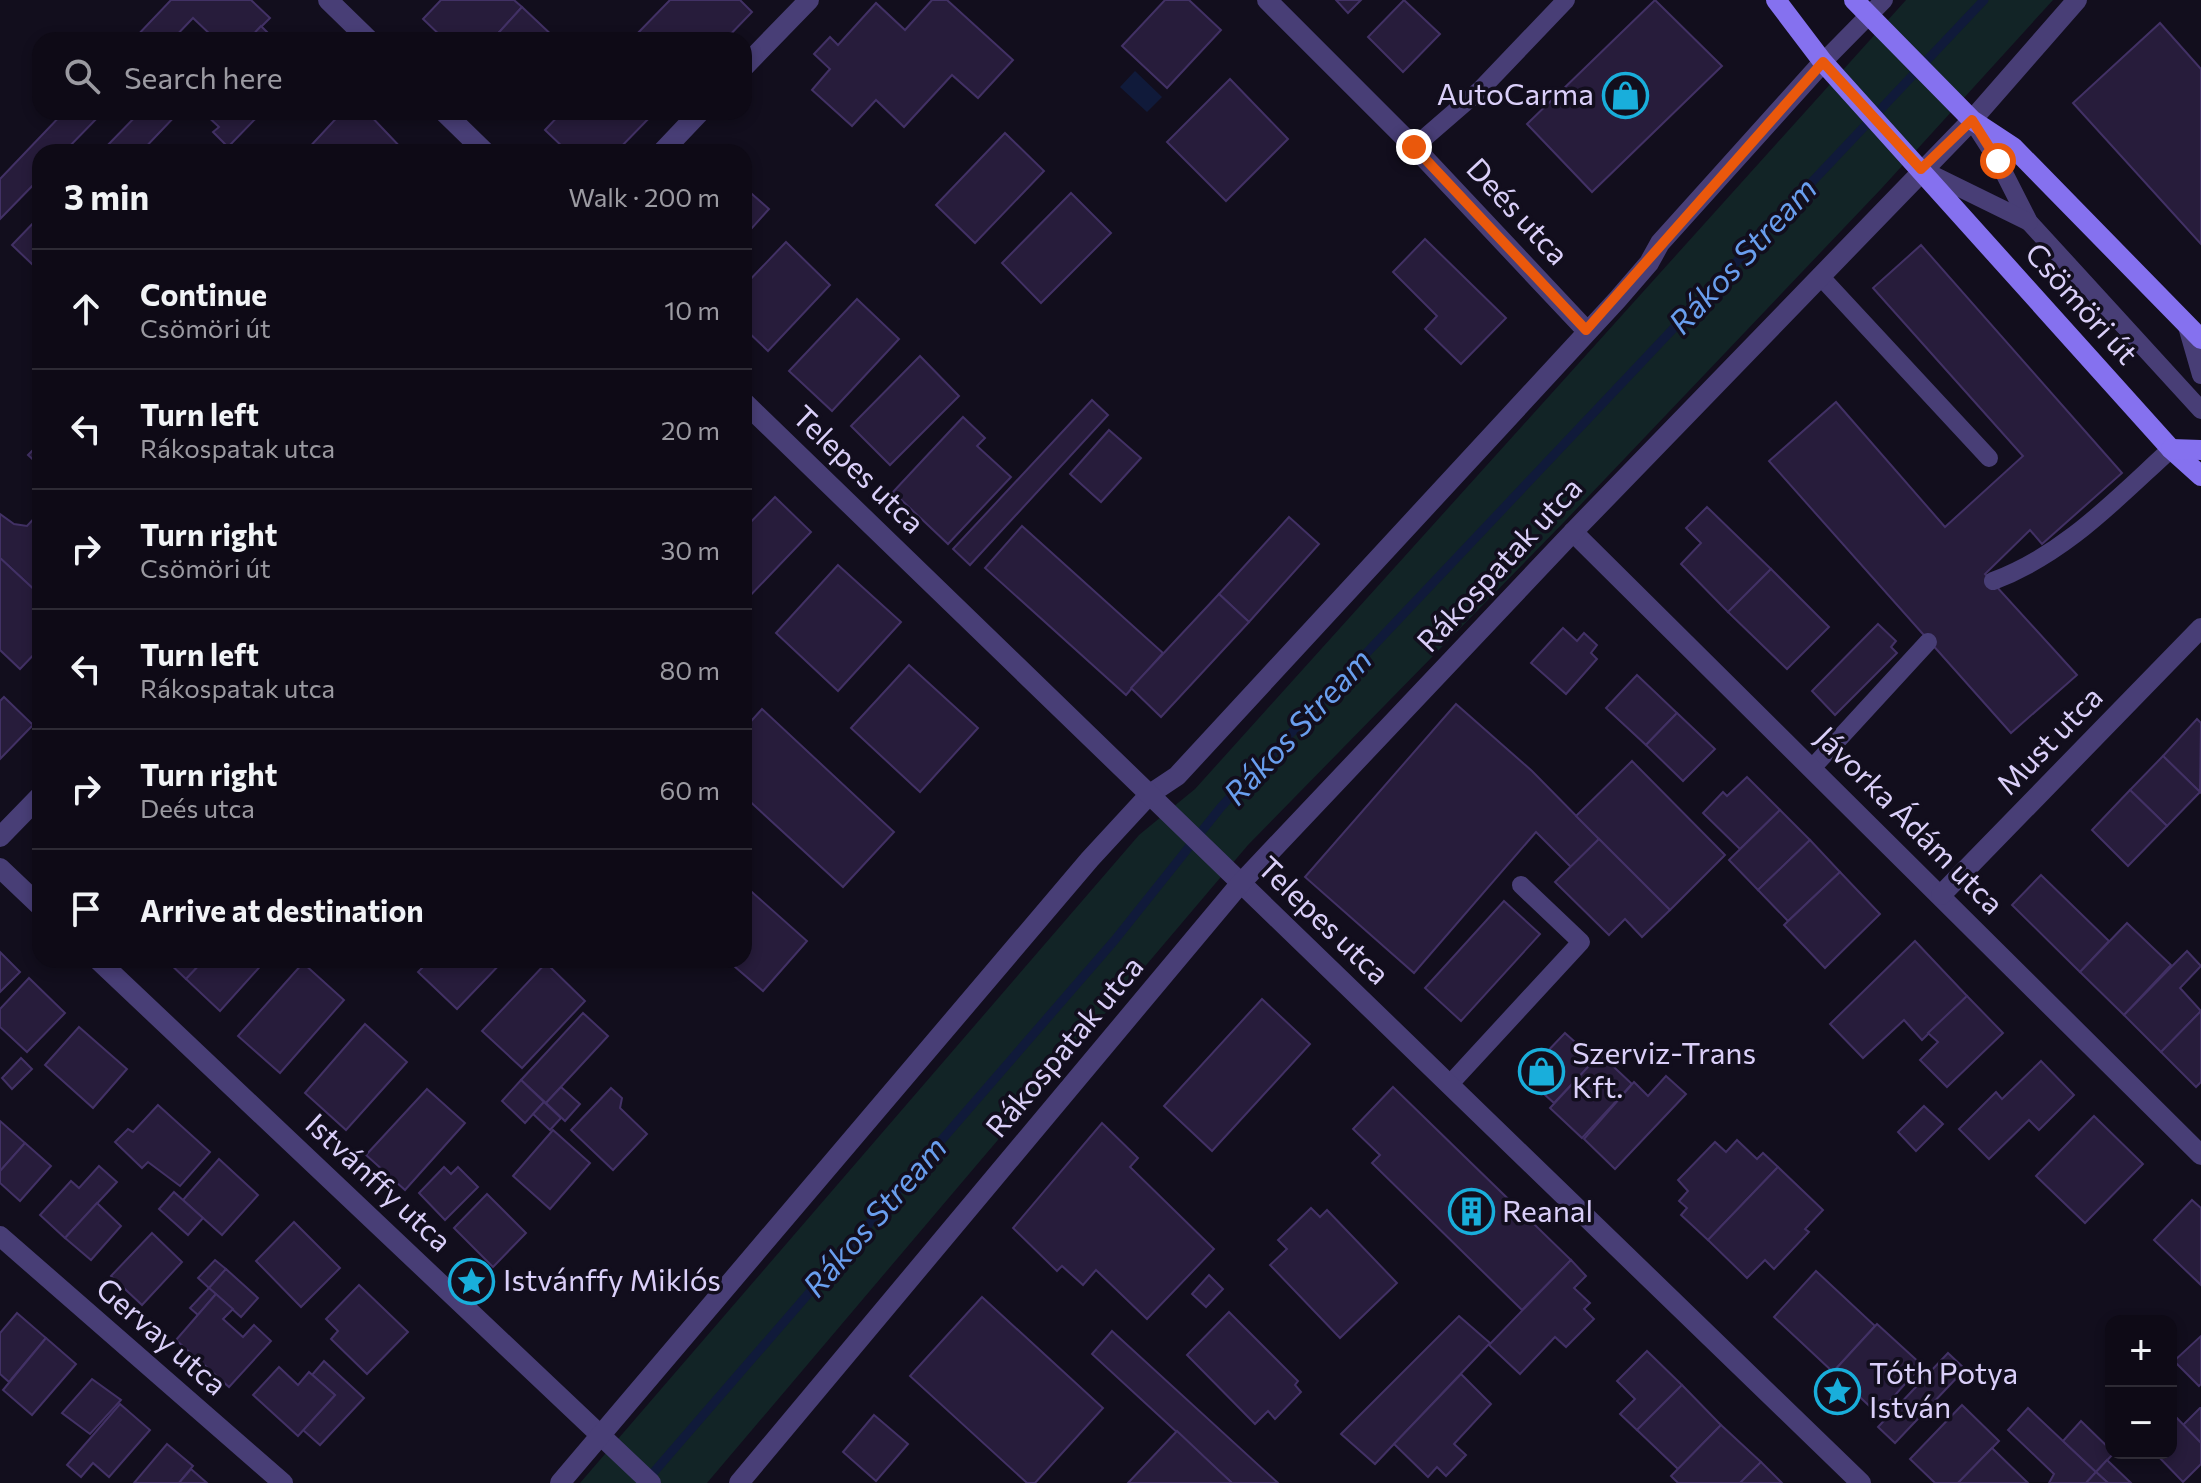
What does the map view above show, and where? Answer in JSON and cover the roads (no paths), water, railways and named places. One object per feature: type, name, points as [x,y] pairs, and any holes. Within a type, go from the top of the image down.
[{"type":"main road","name":"Csömöri út","points":[[1776,0],[1823,62],[2171,449],[2201,476]]},
{"type":"main road","name":"Csömöri út","points":[[1854,0],[1877,7],[1972,120],[2013,147],[2201,339]]},
{"type":"main road","points":[[2171,449],[2201,450]]},
{"type":"street","points":[[328,0],[361,32]]},
{"type":"street","name":"Deés utca","points":[[1267,0],[1414,147],[1586,330]]},
{"type":"street","name":"Rákospatak utca","points":[[739,1483],[1240,884],[1573,532],[1921,169],[1972,120],[2077,0]]},
{"type":"street","points":[[752,57],[797,4]]},
{"type":"street","points":[[560,1483],[1090,859],[1150,794],[1177,776],[1586,330],[1823,62]]},
{"type":"street","points":[[452,120],[477,144]]},
{"type":"street","points":[[670,144],[692,120]]},
{"type":"street","name":"Telepes utca","points":[[752,410],[1861,1483]]},
{"type":"street","name":"Jávorka Ádám utca","points":[[1573,532],[2201,1155]]},
{"type":"street","name":"Must utca","points":[[1941,895],[2201,628]]},
{"type":"street","points":[[0,837],[32,804]]},
{"type":"street","points":[[0,868],[32,898]]},
{"type":"street","name":"Istvánffy utca","points":[[107,968],[602,1433],[651,1483]]},
{"type":"street","name":"Gervay utca","points":[[0,1236],[283,1483]]},
{"type":"lane","points":[[1414,147],[1481,89],[1566,0]]},
{"type":"lane","points":[[1823,62],[1877,7]]},
{"type":"lane","name":"Csömöri út","points":[[1972,120],[1998,161],[2029,222],[2201,410]]},
{"type":"lane","name":"Csömöri út","points":[[1921,169],[2029,222]]},
{"type":"lane","points":[[1820,276],[1989,458]]},
{"type":"lane","name":"Csömöri út","points":[[2186,323],[2201,375]]},
{"type":"lane","points":[[1993,581],[2030,567],[2068,543],[2171,449]]},
{"type":"lane","points":[[1813,767],[1928,642]]},
{"type":"lane","points":[[1449,1085],[1581,942],[1521,885]]},
{"type":"water","points":[[1135,71],[1162,97],[1147,112],[1120,87]]},
{"type":"waterway","name":"Rákos Stream","points":[[647,1480],[1114,941],[1221,807],[1984,0]]},
{"type":"place","name":"AutoCarma","points":[[1625,95]]},
{"type":"place","name":"Szerviz-Trans Kft.","points":[[1541,1071]]},
{"type":"place","name":"Reanal","points":[[1471,1212]]},
{"type":"place","name":"Istvánffy Miklós","points":[[472,1281]]},
{"type":"place","name":"Tóth Potya István","points":[[1838,1391]]}]
